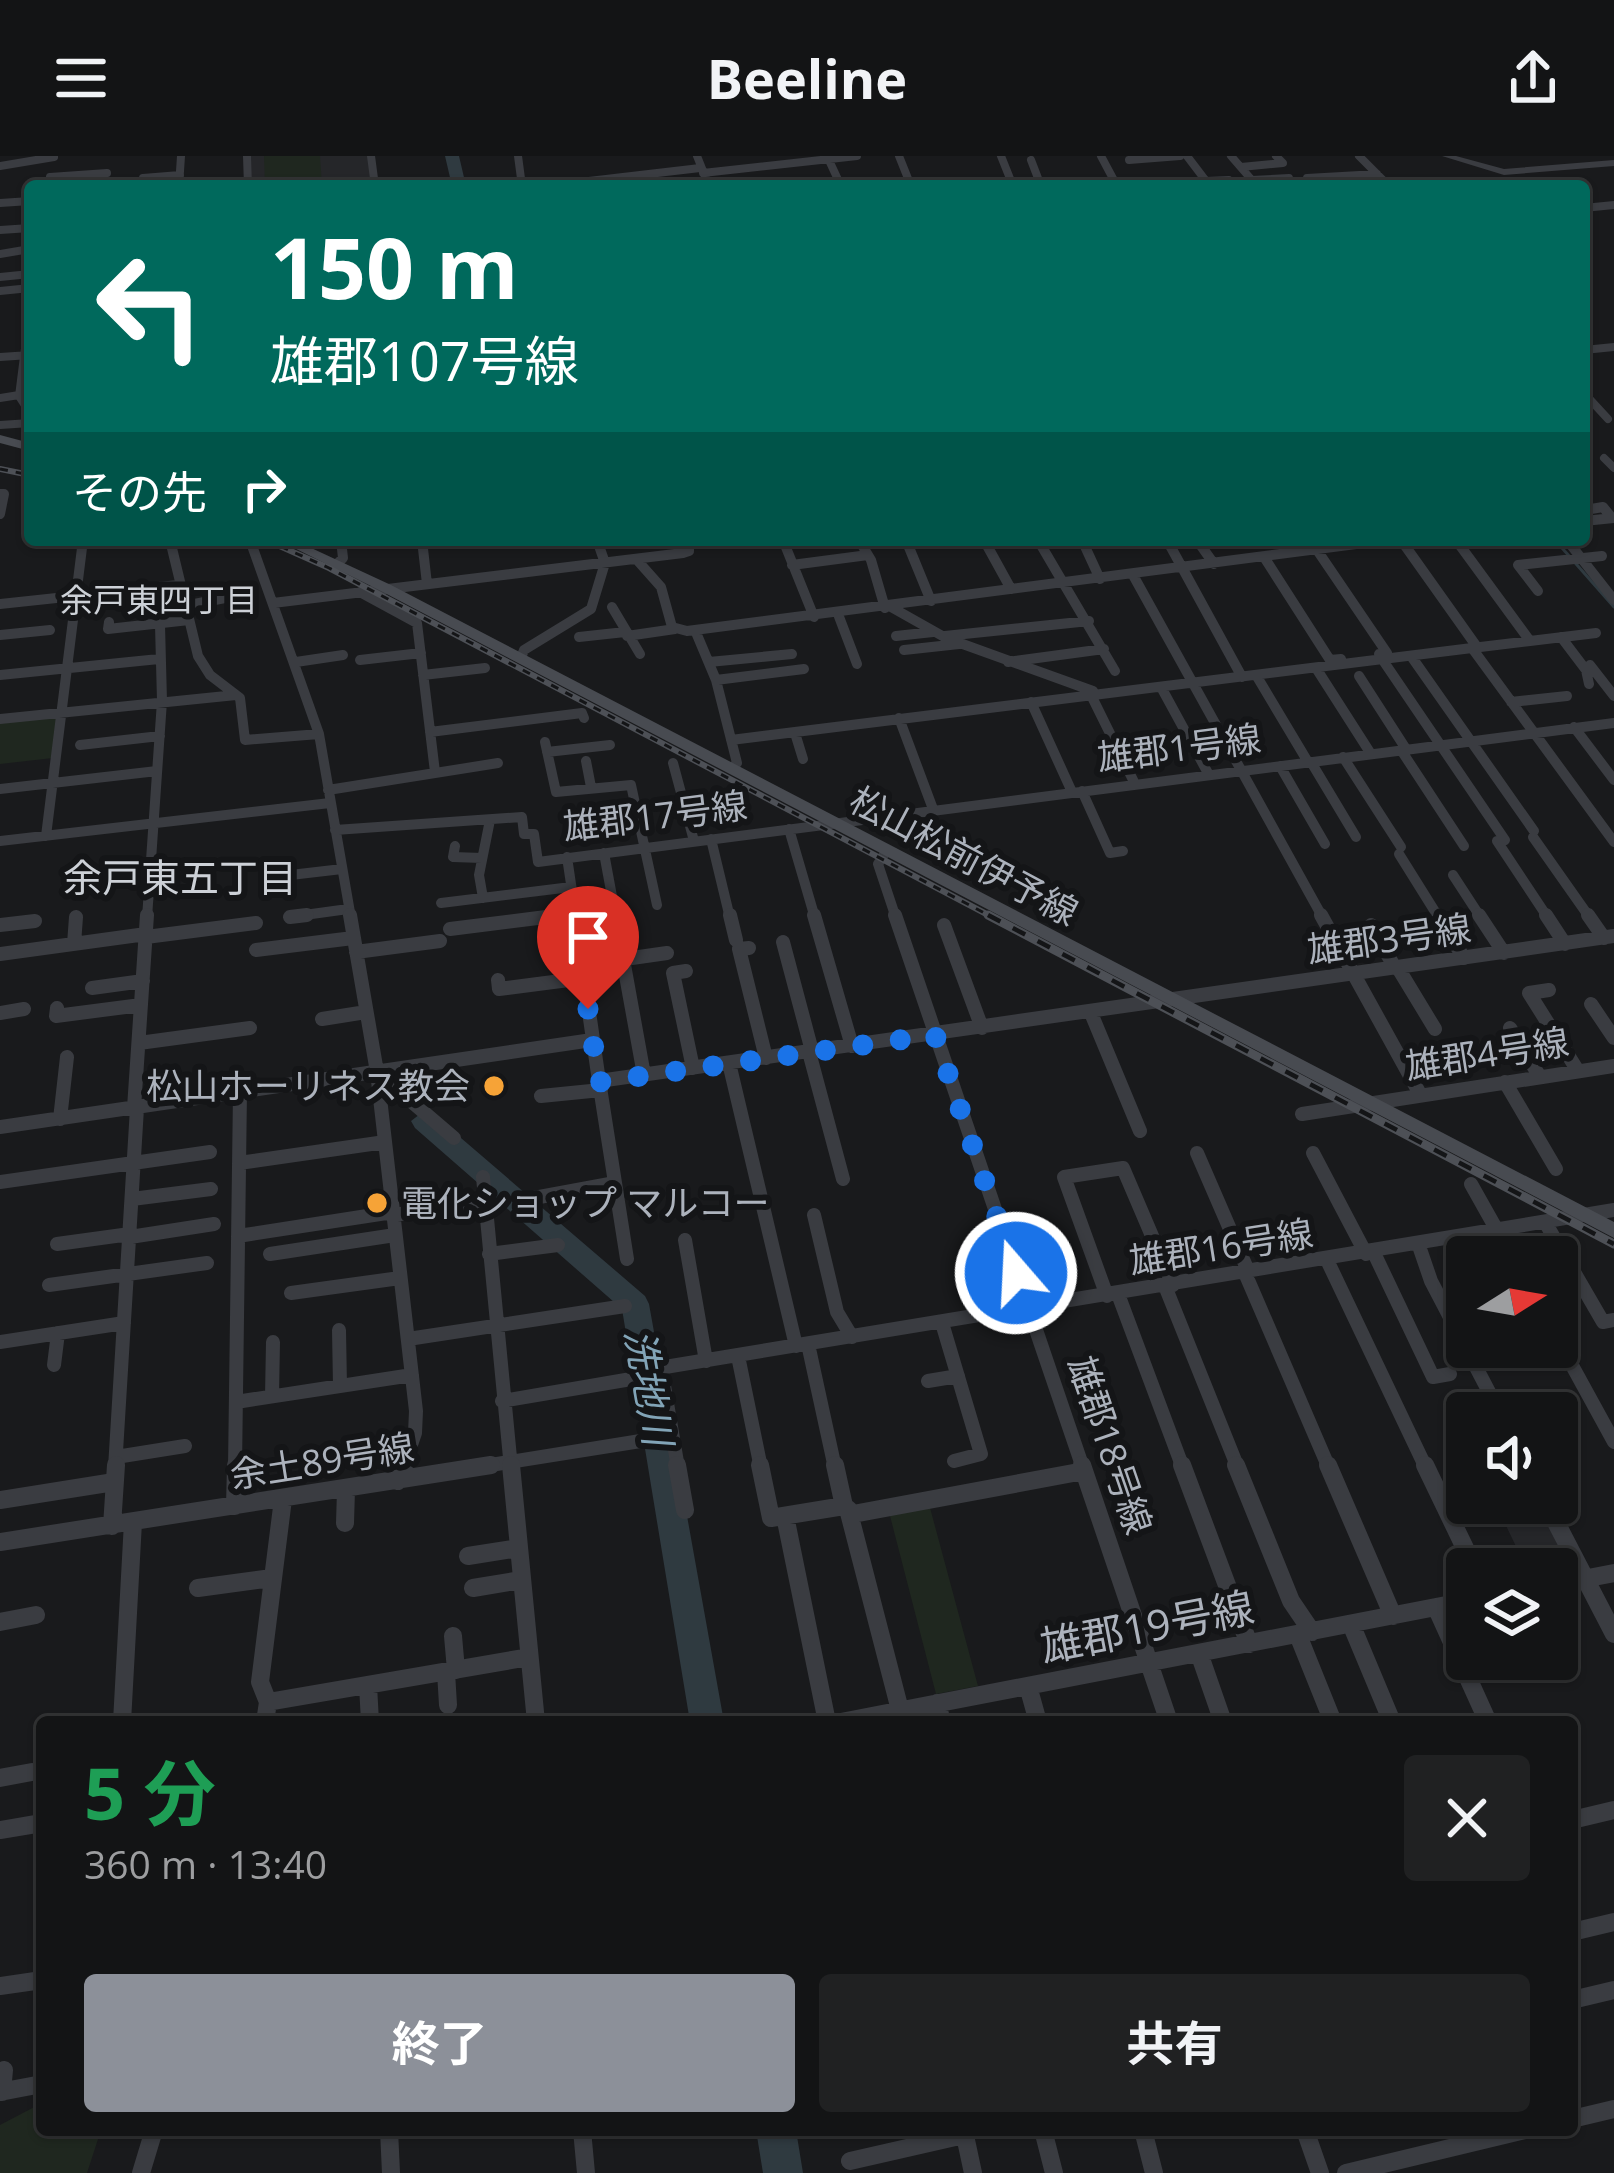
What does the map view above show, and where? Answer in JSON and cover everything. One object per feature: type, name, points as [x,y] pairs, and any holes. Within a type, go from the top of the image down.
[{"type":"main road","name":"松山松前伊予線","points":[[298,546],[1614,1231]]},
{"type":"street","points":[[697,156],[706,180]]},
{"type":"street","points":[[608,180],[855,156]]},
{"type":"street","points":[[1134,158],[1183,156],[1205,180]]},
{"type":"street","points":[[1232,156],[1252,180]]},
{"type":"street","points":[[1241,167],[1283,163],[1276,156]]},
{"type":"street","points":[[1359,156],[1382,180]]},
{"type":"street","points":[[1446,156],[1504,172],[1614,163]]},
{"type":"street","points":[[1,172],[54,157]]},
{"type":"street","points":[[1035,163],[1041,180]]},
{"type":"street","points":[[60,180],[103,172]]},
{"type":"street","points":[[1307,178],[1377,175]]},
{"type":"street","points":[[142,178],[167,180]]},
{"type":"street","points":[[1275,180],[1288,178]]},
{"type":"street","points":[[0,398],[24,392]]},
{"type":"street","points":[[1590,400],[1608,419]]},
{"type":"street","points":[[1604,458],[1614,468]]},
{"type":"street","points":[[0,494],[4,494],[0,514]]},
{"type":"street","points":[[1610,518],[1614,533]]},
{"type":"street","points":[[46,836],[82,546]]},
{"type":"street","points":[[171,546],[178,585],[206,671],[236,695],[247,741],[319,734]]},
{"type":"street","points":[[252,546],[319,734],[377,1072],[416,1433],[398,1481]]},
{"type":"street","points":[[338,563],[340,546]]},
{"type":"street","points":[[423,546],[427,584]]},
{"type":"street","points":[[521,658],[524,650],[588,614],[605,563],[599,546]]},
{"type":"street","points":[[273,603],[637,560],[686,552],[688,546]]},
{"type":"street","points":[[785,546],[814,617]]},
{"type":"street","points":[[863,546],[888,607],[961,644],[1098,695],[1135,784]]},
{"type":"street","points":[[908,546],[931,601]]},
{"type":"street","points":[[987,546],[1011,589]]},
{"type":"street","points":[[1042,546],[1115,671]]},
{"type":"street","points":[[1085,546],[1100,579]]},
{"type":"street","points":[[1170,546],[1356,837]]},
{"type":"street","points":[[1201,546],[1214,564]]},
{"type":"street","points":[[1266,546],[1330,660],[1411,656],[1561,633],[1596,633]]},
{"type":"street","points":[[579,637],[814,617],[1269,557],[1318,546],[1387,653],[1316,668],[731,740]]},
{"type":"street","points":[[1405,546],[1510,702],[1614,842]]},
{"type":"street","points":[[1460,546],[1530,641]]},
{"type":"street","points":[[1570,546],[1614,600]]},
{"type":"street","points":[[792,565],[868,555]]},
{"type":"street","points":[[1538,591],[1518,565],[1603,556]]},
{"type":"street","points":[[637,560],[662,587],[667,617],[676,629]]},
{"type":"street","points":[[1132,575],[1420,1094]]},
{"type":"street","points":[[1599,583],[1614,581]]},
{"type":"street","points":[[0,604],[178,585]]},
{"type":"street","points":[[360,592],[417,623],[435,772]]},
{"type":"street","points":[[982,593],[989,607]]},
{"type":"street","points":[[184,606],[225,598]]},
{"type":"street","points":[[613,607],[640,654]]},
{"type":"street","points":[[838,614],[857,664]]},
{"type":"street","points":[[109,622],[109,629],[189,620]]},
{"type":"street","points":[[896,636],[1089,621]]},
{"type":"street","points":[[112,1526],[162,701],[160,625]]},
{"type":"street","points":[[0,635],[50,630]]},
{"type":"street","points":[[695,630],[716,680],[737,764],[732,768]]},
{"type":"street","points":[[1561,633],[1586,670],[1614,696]]},
{"type":"street","points":[[904,650],[961,644]]},
{"type":"street","points":[[1007,662],[1104,649]]},
{"type":"street","points":[[361,660],[421,653]]},
{"type":"street","points":[[709,662],[792,654]]},
{"type":"street","points":[[296,662],[343,656]]},
{"type":"street","points":[[1411,656],[1609,937]]},
{"type":"street","points":[[1380,657],[1565,944]]},
{"type":"street","points":[[0,675],[159,658]]},
{"type":"street","points":[[424,675],[485,668]]},
{"type":"street","points":[[1316,668],[1371,754]]},
{"type":"street","points":[[716,680],[804,669]]},
{"type":"street","points":[[1359,676],[1464,846]]},
{"type":"street","points":[[1161,687],[1209,775]]},
{"type":"street","points":[[0,718],[236,695]]},
{"type":"street","points":[[1510,702],[1567,696]]},
{"type":"street","points":[[1031,702],[1090,823],[1110,853],[1123,851]]},
{"type":"street","points":[[430,731],[582,713],[584,718]]},
{"type":"street","points":[[899,718],[933,809]]},
{"type":"street","name":"雄郡1号線","points":[[834,822],[1614,723]]},
{"type":"street","points":[[1574,728],[1614,780]]},
{"type":"street","points":[[795,733],[802,758]]},
{"type":"street","points":[[80,745],[160,736]]},
{"type":"street","points":[[602,744],[546,747],[556,792],[631,785],[657,905]]},
{"type":"street","points":[[1343,757],[1464,958]]},
{"type":"street","points":[[586,761],[591,787]]},
{"type":"street","points":[[0,841],[154,824],[498,763]]},
{"type":"street","points":[[673,763],[694,842]]},
{"type":"street","points":[[1280,766],[1325,844]]},
{"type":"street","points":[[0,789],[157,771]]},
{"type":"street","name":"雄郡17号線","points":[[490,820],[522,817],[524,834],[533,834],[538,862],[834,822]]},
{"type":"street","points":[[335,830],[490,820],[478,875],[483,898]]},
{"type":"street","points":[[789,830],[843,992],[852,1046]]},
{"type":"street","points":[[710,839],[736,914],[736,940]]},
{"type":"street","points":[[455,846],[453,857],[482,858]]},
{"type":"street","name":"雄郡18号線","points":[[886,850],[878,864],[1167,1716]]},
{"type":"street","points":[[604,853],[644,1075]]},
{"type":"street","points":[[567,857],[627,1259]]},
{"type":"street","points":[[282,876],[342,869]]},
{"type":"street","points":[[1453,874],[1504,953]]},
{"type":"street","points":[[441,903],[571,886]]},
{"type":"street","points":[[290,916],[348,909]]},
{"type":"street","points":[[256,950],[445,935],[574,913]]},
{"type":"street","points":[[60,966],[76,917]]},
{"type":"street","points":[[0,925],[35,920]]},
{"type":"street","points":[[0,954],[256,923]]},
{"type":"street","points":[[944,926],[982,1028]]},
{"type":"street","points":[[1371,926],[1435,1029]]},
{"type":"street","name":"雄郡3号線","points":[[541,1096],[644,1075],[1609,937]]},
{"type":"street","points":[[782,943],[794,961],[810,1052],[842,1179]]},
{"type":"street","points":[[749,948],[740,949],[766,1058]]},
{"type":"street","points":[[625,959],[668,953]]},
{"type":"street","points":[[686,971],[673,973],[693,1068]]},
{"type":"street","points":[[497,980],[499,989],[584,978]]},
{"type":"street","points":[[92,988],[143,981]]},
{"type":"street","points":[[1549,990],[1529,993],[1578,1071]]},
{"type":"street","points":[[1591,1004],[1614,1038]]},
{"type":"street","points":[[57,1008],[56,1016],[142,1006]]},
{"type":"street","points":[[0,1012],[24,1010]]},
{"type":"street","points":[[322,1019],[366,1012]]},
{"type":"street","points":[[1091,1013],[1118,1063],[1143,1127]]},
{"type":"street","points":[[139,1043],[250,1028]]},
{"type":"street","points":[[1510,1028],[1540,1076]]},
{"type":"street","points":[[0,1127],[592,1040]]},
{"type":"street","points":[[60,1119],[67,1057]]},
{"type":"street","points":[[729,1063],[900,1710]]},
{"type":"street","name":"雄郡4号線","points":[[1301,1114],[1614,1066]]},
{"type":"street","points":[[377,1072],[454,1138]]},
{"type":"street","points":[[1505,1082],[1557,1164]]},
{"type":"street","points":[[235,1506],[240,1092]]},
{"type":"street","points":[[239,1163],[385,1142]]},
{"type":"street","points":[[0,1182],[210,1152]]},
{"type":"street","points":[[1197,1153],[1393,1616]]},
{"type":"street","points":[[1313,1153],[1433,1377],[1450,1374]]},
{"type":"street","points":[[1249,1644],[1064,1177],[1123,1168],[1219,1426],[1268,1531],[1332,1716]]},
{"type":"street","points":[[483,1177],[535,1716]]},
{"type":"street","points":[[524,1200],[615,1183]]},
{"type":"street","points":[[1472,1184],[1501,1236]]},
{"type":"street","points":[[132,1199],[211,1189]]},
{"type":"street","points":[[238,1236],[485,1203]]},
{"type":"street","name":"雄郡16号線","points":[[502,1401],[706,1360],[1419,1246],[1614,1210]]},
{"type":"street","points":[[819,1217],[837,1312],[852,1337]]},
{"type":"street","points":[[1545,1222],[1603,1322],[1614,1320]]},
{"type":"street","points":[[57,1244],[214,1224]]},
{"type":"street","points":[[270,1253],[395,1235]]},
{"type":"street","points":[[685,1240],[706,1360]]},
{"type":"street","points":[[489,1254],[558,1245]]},
{"type":"street","points":[[1419,1246],[1431,1281],[1489,1392]]},
{"type":"street","points":[[1327,1260],[1465,1548]]},
{"type":"street","points":[[49,1285],[207,1263]]},
{"type":"street","points":[[291,1293],[400,1278]]},
{"type":"street","points":[[408,1340],[626,1306]]},
{"type":"street","points":[[0,1342],[124,1323]]},
{"type":"street","points":[[942,1323],[981,1454],[954,1460]]},
{"type":"street","points":[[54,1365],[58,1333]]},
{"type":"street","points":[[333,1340],[340,1386]]},
{"type":"street","points":[[268,1350],[272,1396]]},
{"type":"street","points":[[739,1356],[771,1518],[1084,1471]]},
{"type":"street","points":[[1573,1368],[1614,1442]]},
{"type":"street","points":[[652,1372],[685,1510]]},
{"type":"street","points":[[236,1402],[412,1375]]},
{"type":"street","points":[[928,1381],[958,1376]]},
{"type":"street","points":[[1219,1426],[1238,1422]]},
{"type":"street","name":"余土89号線","points":[[0,1542],[653,1439]]},
{"type":"street","points":[[116,1457],[185,1446]]},
{"type":"street","points":[[0,1500],[114,1482]]},
{"type":"street","points":[[345,1523],[346,1490]]},
{"type":"street","points":[[266,1716],[268,1702],[260,1682],[283,1499]]},
{"type":"street","points":[[785,1516],[826,1716]]},
{"type":"street","points":[[122,1716],[133,1522]]},
{"type":"street","points":[[1557,1524],[1614,1634]]},
{"type":"street","points":[[468,1556],[518,1548]]},
{"type":"street","points":[[1578,1580],[1614,1573]]},
{"type":"street","points":[[198,1588],[272,1578]]},
{"type":"street","points":[[473,1588],[521,1580]]},
{"type":"street","name":"雄郡19号線","points":[[879,1716],[1446,1605]]},
{"type":"street","points":[[1436,1607],[1446,1623]]},
{"type":"street","points":[[0,1622],[36,1615]]},
{"type":"street","points":[[1351,1624],[1389,1716]]},
{"type":"street","points":[[448,1705],[453,1636]]},
{"type":"street","points":[[1199,1653],[1221,1716]]},
{"type":"street","points":[[268,1702],[529,1658]]},
{"type":"street","points":[[1473,1680],[1486,1716]]},
{"type":"street","points":[[368,1685],[370,1716]]},
{"type":"street","points":[[1028,1686],[1036,1716]]},
{"type":"street","points":[[938,1703],[941,1716]]},
{"type":"street","points":[[0,1778],[32,1772]]},
{"type":"street","points":[[1578,1819],[1614,1810]]},
{"type":"street","points":[[0,1830],[36,1824]]},
{"type":"street","points":[[1578,1931],[1614,1922]]},
{"type":"street","points":[[0,1986],[36,1981]]},
{"type":"street","points":[[1578,1999],[1614,1990]]},
{"type":"street","points":[[4,2069],[1,2092],[36,2085]]},
{"type":"street","points":[[1578,2117],[1614,2108]]},
{"type":"street","points":[[141,2173],[152,2136]]},
{"type":"street","points":[[388,2136],[391,2173]]},
{"type":"street","points":[[583,2136],[586,2173]]},
{"type":"street","points":[[850,2161],[948,2136]]},
{"type":"street","points":[[965,2136],[973,2173]]},
{"type":"street","points":[[1044,2136],[1054,2173]]},
{"type":"street","points":[[1145,2136],[1154,2173]]},
{"type":"street","points":[[1307,2136],[1320,2173]]},
{"type":"street","points":[[1346,2173],[1500,2136]]},
{"type":"shaded area","points":[[249,156],[368,156],[371,180],[250,180]]},
{"type":"shaded area","points":[[264,156],[320,156],[322,180],[265,180]]},
{"type":"shaded area","points":[[57,714],[53,758],[0,764],[0,721]]},
{"type":"shaded area","points":[[929,1504],[978,1686],[936,1694],[889,1512]]},
{"type":"shaded area","points":[[1505,1524],[1552,1524],[1564,1548],[1517,1548]]},
{"type":"shaded area","points":[[36,2106],[36,2136],[99,2136],[87,2173],[0,2173],[0,2125]]},
{"type":"waterway","name":"洗地川","points":[[452,156],[458,180]]},
{"type":"waterway","points":[[1560,546],[1614,607]]},
{"type":"waterway","name":"洗地川","points":[[424,1121],[635,1304],[706,1716]]},
{"type":"waterway","name":"洗地川","points":[[777,2136],[783,2173]]},
{"type":"railway","points":[[0,469],[24,474]]},
{"type":"railway","points":[[280,546],[994,918]]},
{"type":"railway","points":[[988,915],[1614,1244]]},
{"type":"place","name":"松山ホーリネス教会","points":[[494,1086]]},
{"type":"place","name":"電化ショップ マルコー","points":[[377,1203]]},
{"type":"district","name":"余戸東四丁目","points":[[159,600]]},
{"type":"district","name":"余戸東五丁目","points":[[180,878]]},
{"type":"route","points":[[588,1009],[599,1082],[935,1035],[1016,1273]]}]
